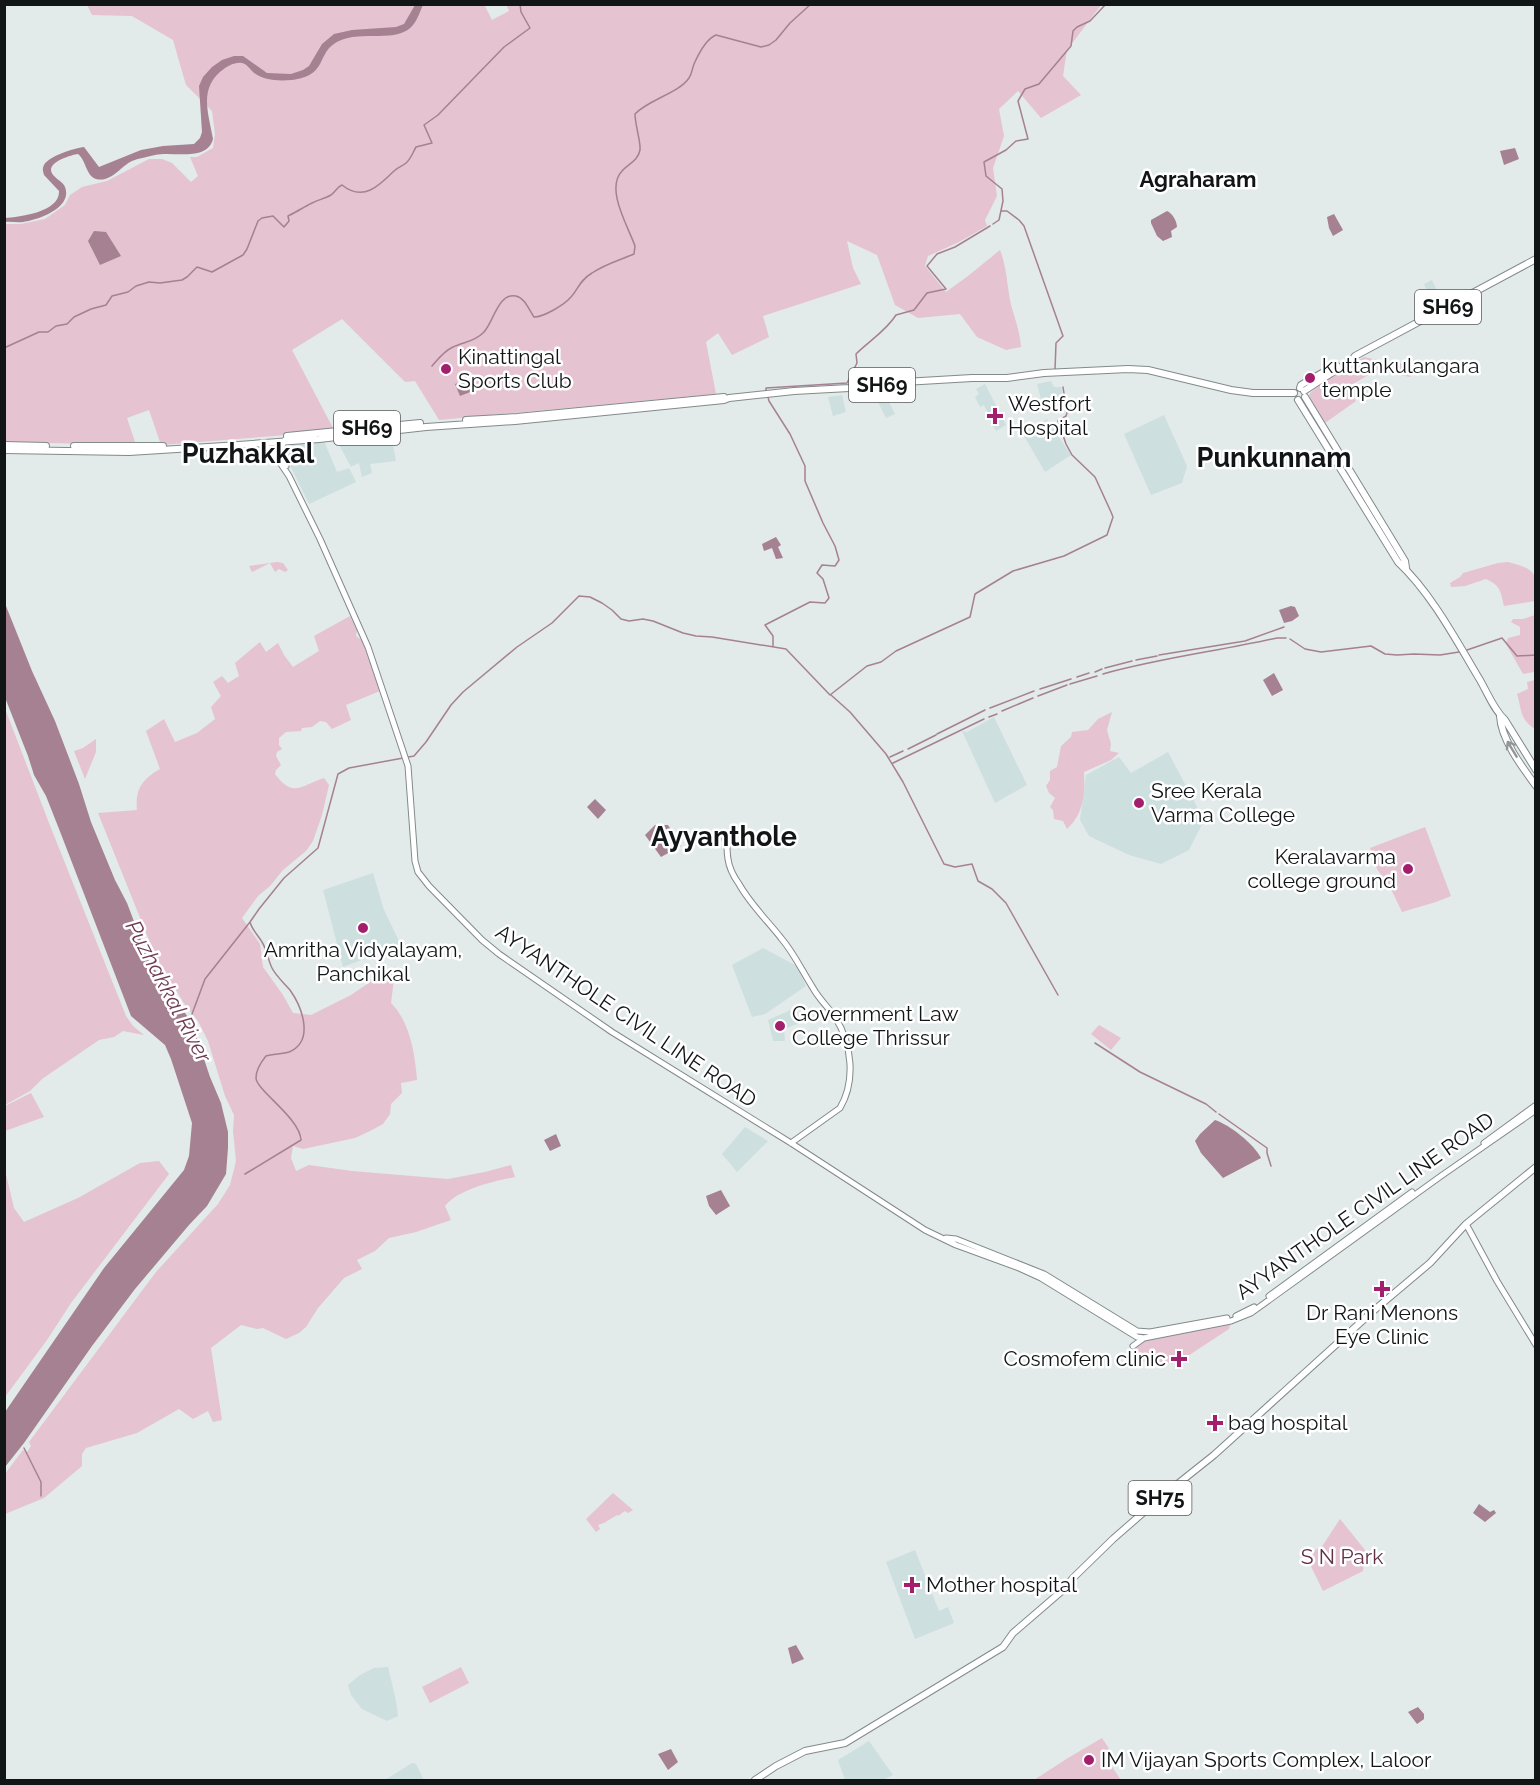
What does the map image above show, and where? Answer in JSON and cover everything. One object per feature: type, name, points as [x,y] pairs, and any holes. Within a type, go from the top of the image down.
[{"type":"main road","name":"SH69","points":[[4,445],[148,449],[413,424],[517,417],[723,396],[729,398],[904,382],[1007,378],[1109,369],[1138,369],[1253,393],[1294,393],[1295,398],[1355,356],[1536,259]]},
{"type":"main road","points":[[1302,394],[1318,434],[1398,562],[1406,568],[1454,636],[1500,716],[1505,720],[1536,770]]},
{"type":"main road","points":[[4,450],[148,449],[319,439],[729,398]]},
{"type":"main road","name":"AYYANTHOLE CIVIL LINE ROAD","points":[[285,440],[281,446],[281,453],[289,476],[368,647],[403,748],[408,766],[415,861],[418,872],[429,886],[482,940],[612,1032],[791,1143],[925,1230],[1041,1278],[1110,1318],[1137,1337],[1239,1317],[1251,1313],[1536,1105]]},
{"type":"main road","name":"AYYANTHOLE CIVIL LINE ROAD","points":[[258,443],[271,449],[289,476]]},
{"type":"main road","points":[[1500,716],[1501,727],[1506,738],[1536,786]]},
{"type":"main road","points":[[724,837],[728,847],[728,862],[739,885],[759,913],[782,938],[813,989],[837,1020],[847,1042],[850,1060],[849,1080],[844,1101],[840,1108],[791,1143]]},
{"type":"main road","points":[[1440,1175],[1536,1110]]},
{"type":"main road","name":"SH75","points":[[755,1780],[805,1751],[845,1743],[1003,1647],[1013,1634],[1063,1590],[1113,1539],[1214,1455],[1364,1319],[1430,1263],[1466,1224],[1536,1167]]},
{"type":"main road","points":[[1466,1224],[1536,1346]]},
{"type":"main road","points":[[1134,1346],[1144,1335]]},
{"type":"shaded area","points":[[1432,280],[1441,299],[1436,301],[1428,293],[1424,284]]},
{"type":"shaded area","points":[[1051,381],[1054,387],[1061,387],[1063,396],[1041,399],[1037,384]]},
{"type":"shaded area","name":"Westfort Hospital","points":[[985,384],[1006,425],[996,431],[984,405],[980,407],[975,397],[979,394],[976,389]]},
{"type":"shaded area","points":[[842,395],[846,412],[833,416],[828,397]]},
{"type":"shaded area","points":[[886,396],[895,414],[886,418],[877,400]]},
{"type":"shaded area","points":[[1164,415],[1187,466],[1182,483],[1151,495],[1124,434]]},
{"type":"shaded area","points":[[1047,419],[1071,455],[1045,472],[1023,434]]},
{"type":"shaded area","points":[[391,434],[396,461],[370,464],[372,473],[362,477],[359,463],[351,467],[336,439]]},
{"type":"shaded area","points":[[324,441],[337,472],[349,468],[356,482],[309,504],[283,451],[289,444]]},
{"type":"shaded area","points":[[994,717],[1027,785],[995,803],[962,731],[967,732]]},
{"type":"shaded area","name":"Sree Kerala Varma College","points":[[1168,752],[1204,820],[1189,850],[1161,864],[1129,855],[1089,836],[1080,820],[1086,775],[1119,757],[1131,773]]},
{"type":"shaded area","name":"Amritha Vidyalayam, Panchikal","points":[[373,873],[384,910],[401,945],[343,967],[323,890]]},
{"type":"shaded area","points":[[763,948],[797,966],[806,986],[765,1014],[752,1017],[732,965]]},
{"type":"shaded area","name":"Government Law College Thrissur","points":[[793,1009],[797,1024],[784,1029],[785,1041],[773,1041],[768,1020]]},
{"type":"shaded area","points":[[745,1127],[768,1141],[737,1172],[722,1154]]},
{"type":"shaded area","name":"Mother hospital","points":[[915,1550],[939,1611],[948,1607],[954,1623],[915,1639],[886,1562]]},
{"type":"shaded area","points":[[388,1667],[398,1716],[387,1721],[362,1709],[351,1695],[348,1685],[360,1675],[374,1668]]},
{"type":"shaded area","points":[[869,1741],[893,1775],[883,1780],[845,1780],[838,1760]]},
{"type":"shaded area","points":[[412,1763],[416,1764],[424,1780],[385,1780]]},
{"type":"green space","points":[[484,4],[492,20],[509,11],[506,4],[1101,5],[1067,50],[1063,76],[1081,95],[1041,118],[1018,91],[999,109],[1004,136],[993,168],[997,196],[985,220],[987,226],[928,256],[925,266],[946,292],[1000,250],[1021,347],[1006,350],[977,337],[960,314],[918,318],[895,305],[877,255],[847,241],[853,268],[861,284],[763,316],[769,337],[732,355],[718,333],[706,342],[716,394],[439,420],[415,381],[405,382],[342,319],[292,350],[334,430],[161,445],[149,410],[127,418],[136,445],[5,442],[5,224],[21,224],[45,219],[65,205],[70,195],[82,187],[107,181],[149,159],[162,159],[172,163],[191,182],[198,176],[190,157],[197,157],[213,148],[215,134],[212,111],[186,85],[173,40],[132,16],[92,15],[87,5]]},
{"type":"green space","points":[[1364,357],[1378,360],[1385,365],[1348,387],[1356,401],[1325,423],[1309,396],[1310,393],[1332,375]]},
{"type":"green space","points":[[1393,363],[1422,363],[1410,377],[1390,372]]},
{"type":"green space","points":[[1508,562],[1525,567],[1533,574],[1535,601],[1504,606],[1499,589],[1486,579],[1465,586],[1451,587],[1450,583],[1463,573]]},
{"type":"green space","points":[[270,563],[252,572],[249,566]]},
{"type":"green space","points":[[270,563],[283,563],[288,570],[285,572],[279,569],[275,572]]},
{"type":"green space","points":[[1535,615],[1535,678],[1534,672],[1523,674],[1506,644],[1508,638],[1520,635],[1520,627],[1511,622],[1513,619]]},
{"type":"green space","points":[[350,616],[357,630],[356,636],[362,640],[380,691],[346,705],[351,720],[332,729],[326,722],[320,721],[312,727],[302,728],[301,731],[286,732],[279,738],[279,745],[282,749],[277,752],[276,756],[281,765],[275,774],[281,781],[287,786],[297,788],[324,778],[329,785],[313,841],[306,851],[283,870],[258,896],[242,918],[260,944],[263,967],[293,1013],[311,1015],[351,995],[391,968],[394,979],[391,1003],[403,1019],[407,1029],[413,1049],[417,1080],[401,1083],[402,1093],[391,1104],[390,1114],[383,1124],[355,1138],[303,1149],[293,1146],[291,1158],[296,1171],[309,1165],[448,1179],[511,1165],[515,1177],[468,1190],[445,1206],[451,1220],[389,1238],[375,1251],[357,1260],[362,1269],[344,1278],[299,1333],[286,1339],[263,1328],[257,1329],[241,1325],[211,1348],[222,1420],[213,1422],[208,1411],[193,1419],[179,1409],[137,1433],[86,1448],[82,1454],[82,1466],[44,1498],[5,1514],[4,1475],[23,1450],[27,1452],[31,1446],[29,1442],[156,1272],[218,1204],[230,1185],[236,1161],[234,1115],[225,1096],[208,1041],[198,1021],[185,1005],[155,955],[98,813],[137,810],[137,796],[141,785],[160,769],[146,731],[164,719],[175,742],[197,733],[215,719],[211,707],[221,696],[213,682],[222,676],[228,683],[239,676],[235,663],[260,642],[266,652],[278,643],[293,667],[319,651],[314,636]]},
{"type":"green space","points":[[1536,680],[1535,729],[1526,721],[1517,694],[1528,689],[1527,682]]},
{"type":"green space","points":[[4,706],[126,1016],[144,1035],[123,1031],[114,1037],[99,1040],[42,1079],[30,1091],[5,1105]]},
{"type":"green space","points":[[1112,712],[1107,730],[1111,744],[1110,751],[1119,753],[1111,760],[1084,772],[1080,810],[1067,829],[1063,821],[1054,819],[1053,810],[1050,807],[1055,798],[1046,786],[1050,780],[1050,771],[1057,767],[1061,746],[1071,737],[1072,732],[1088,730],[1098,719]]},
{"type":"green space","points":[[96,739],[96,752],[85,779],[74,751]]},
{"type":"green space","points":[[1425,827],[1451,896],[1402,912],[1391,889],[1377,869],[1370,848]]},
{"type":"green space","points":[[1099,1025],[1121,1038],[1111,1050],[1091,1034]]},
{"type":"green space","points":[[31,1093],[44,1117],[5,1131],[5,1106]]},
{"type":"green space","points":[[159,1161],[169,1174],[71,1303],[5,1397],[5,1170],[14,1208],[24,1222],[78,1198],[140,1163]]},
{"type":"green space","points":[[1231,1321],[1229,1329],[1177,1363],[1148,1362],[1138,1360],[1131,1355],[1134,1346],[1144,1338]]},
{"type":"green space","points":[[613,1493],[633,1510],[628,1513],[625,1511],[598,1525],[600,1529],[596,1532],[586,1519]]},
{"type":"green space","name":"S N Park","points":[[1340,1519],[1365,1550],[1363,1571],[1323,1591],[1306,1556],[1323,1545]]},
{"type":"green space","points":[[461,1667],[469,1683],[430,1703],[422,1687]]},
{"type":"green space","name":"IM Vijayan Sports Complex, Laloor","points":[[1102,1738],[1112,1753],[1106,1758],[1121,1780],[1034,1780],[1068,1758]]},
{"type":"water","points":[[415,5],[423,5],[415,23],[406,31],[389,36],[348,38],[339,41],[327,51],[317,68],[304,77],[292,80],[271,80],[257,75],[244,64],[238,63],[225,68],[211,83],[208,91],[207,109],[213,139],[204,151],[188,154],[162,154],[138,159],[101,180],[90,175],[78,154],[66,157],[54,164],[51,170],[65,187],[64,201],[59,207],[45,216],[29,221],[5,222],[5,218],[46,209],[58,198],[59,191],[44,175],[43,168],[47,162],[62,153],[84,147],[99,167],[141,150],[194,144],[202,132],[199,86],[203,77],[222,60],[243,56],[267,73],[291,74],[309,66],[322,44],[334,34],[352,30],[396,27],[404,24]]},
{"type":"water","points":[[1515,148],[1519,159],[1504,165],[1500,151]]},
{"type":"water","points":[[1167,211],[1174,218],[1177,227],[1171,231],[1172,237],[1163,241],[1157,236],[1151,220]]},
{"type":"water","points":[[1334,214],[1343,230],[1333,236],[1327,217]]},
{"type":"water","points":[[94,231],[106,232],[121,256],[100,265],[88,241]]},
{"type":"water","points":[[473,377],[478,389],[460,396],[455,384]]},
{"type":"water","points":[[776,537],[781,545],[778,547],[783,558],[776,559],[772,548],[764,551],[762,544]]},
{"type":"water","name":"Puzhakkal River","points":[[4,601],[55,721],[91,822],[127,903],[149,961],[192,1023],[221,1103],[228,1132],[226,1174],[207,1206],[135,1289],[5,1467],[5,1412],[104,1268],[184,1170],[189,1156],[192,1123],[165,1045],[131,1016],[46,796],[34,775],[4,696]]},
{"type":"water","points":[[1295,607],[1299,616],[1284,623],[1279,610]]},
{"type":"water","points":[[1274,673],[1283,690],[1272,696],[1263,680]]},
{"type":"water","points":[[595,799],[606,810],[598,819],[587,807]]},
{"type":"water","points":[[655,825],[668,825],[681,846],[661,857],[645,835]]},
{"type":"water","points":[[1215,1120],[1241,1136],[1261,1158],[1223,1178],[1201,1153],[1195,1141]]},
{"type":"water","points":[[556,1134],[561,1146],[550,1151],[544,1140]]},
{"type":"water","points":[[721,1190],[730,1206],[716,1215],[709,1206],[706,1196]]},
{"type":"water","points":[[1479,1504],[1490,1512],[1494,1510],[1496,1513],[1485,1522],[1473,1513]]},
{"type":"water","points":[[796,1645],[804,1659],[792,1664],[788,1648]]},
{"type":"water","points":[[1418,1707],[1424,1714],[1424,1719],[1417,1724],[1408,1712]]},
{"type":"water","points":[[671,1749],[678,1762],[668,1770],[658,1754]]},
{"type":"waterway","points":[[4,348],[39,332],[48,332],[56,326],[67,324],[74,317],[106,305],[112,296],[128,292],[136,286],[149,282],[182,280],[197,267],[212,272],[243,255],[258,221],[262,218],[273,216],[284,227],[289,221],[288,216],[331,195],[342,185],[357,192],[376,187],[405,164],[416,147],[432,143],[424,125],[438,115],[504,47],[530,28],[521,12],[520,4]]},
{"type":"waterway","points":[[432,366],[441,355],[450,349],[480,336],[487,329],[500,304],[510,296],[519,297],[534,317],[543,315],[568,300],[592,273],[634,254],[635,246],[619,208],[616,188],[617,179],[622,171],[639,154],[640,143],[635,114],[684,83],[690,76],[700,52],[712,37],[716,35],[761,47],[769,45],[811,4]]},
{"type":"waterway","points":[[993,224],[999,220],[1003,201],[1002,189],[986,176],[984,162],[1006,150],[1016,141],[1028,139],[1018,101],[1025,89],[1039,84],[1071,46],[1073,31],[1090,21],[1106,4]]},
{"type":"waterway","points":[[1001,211],[1007,211],[1024,226],[1063,336],[1056,343],[1055,370]]},
{"type":"waterway","points":[[766,391],[766,388],[847,383],[857,363],[856,354],[896,315],[914,310],[927,293],[946,289],[927,266],[937,254],[955,247],[990,226]]},
{"type":"waterway","points":[[245,1174],[301,1140],[294,1123],[263,1090],[256,1078],[259,1066],[266,1056],[289,1052],[297,1047],[304,1032],[299,1005],[274,971],[264,945],[250,922],[284,878],[318,848],[338,774],[349,768],[414,756],[463,692],[517,647],[552,623],[579,596],[590,597],[602,603],[621,619],[629,621],[643,619],[696,636],[786,649],[830,695],[867,666],[881,662],[896,651],[970,617],[975,594],[1013,571],[1064,556],[1107,535],[1113,517],[1111,512],[1095,477],[1072,455],[1058,421],[1067,413],[1063,387]]},
{"type":"waterway","points":[[768,397],[790,434],[805,466],[805,481],[835,546],[839,560],[835,566],[822,565],[817,573],[823,579],[829,598],[825,603],[810,602],[765,625],[773,636],[773,646]]},
{"type":"waterway","points":[[1159,655],[1245,641],[1284,627]]},
{"type":"waterway","points":[[1103,674],[1168,659],[1286,638]]},
{"type":"waterway","points":[[1467,650],[1502,638],[1517,656],[1536,655]]},
{"type":"waterway","points":[[1290,639],[1305,649],[1321,652],[1371,646],[1385,654],[1397,655],[1440,655],[1459,652]]},
{"type":"waterway","points":[[1136,660],[1157,656]]},
{"type":"waterway","points":[[1105,668],[1132,661]]},
{"type":"waterway","points":[[1095,672],[1102,669]]},
{"type":"waterway","points":[[1077,677],[1089,673]]},
{"type":"waterway","points":[[1070,684],[1097,676]]},
{"type":"waterway","points":[[1040,689],[1071,679]]},
{"type":"waterway","points":[[1038,696],[1067,685]]},
{"type":"waterway","points":[[990,708],[1034,691]]},
{"type":"waterway","points":[[831,695],[850,712],[886,754],[903,782],[944,864],[955,867],[972,864],[978,881],[992,889],[1006,903],[1058,995]]},
{"type":"waterway","points":[[1002,711],[1033,698]]},
{"type":"waterway","points":[[937,734],[985,710]]},
{"type":"waterway","points":[[989,717],[997,714]]},
{"type":"waterway","points":[[893,763],[984,719]]},
{"type":"waterway","points":[[908,749],[936,735]]},
{"type":"waterway","points":[[890,757],[903,751]]},
{"type":"waterway","name":"Puzhakkal River","points":[[192,1014],[205,979],[250,922]]},
{"type":"waterway","points":[[1095,1043],[1140,1072],[1206,1104],[1216,1112]]},
{"type":"waterway","points":[[1219,1114],[1267,1148],[1271,1166]]},
{"type":"waterway","points":[[24,1448],[41,1482],[41,1496]]},
{"type":"place","name":"Kinattingal Sports Club","points":[[446,369]]},
{"type":"place","name":"kuttankulangara temple","points":[[1310,378]]},
{"type":"place","name":"Westfort Hospital","points":[[995,416]]},
{"type":"place","name":"Sree Kerala Varma College","points":[[1139,803]]},
{"type":"place","name":"Keralavarma college ground","points":[[1408,869]]},
{"type":"place","name":"Amritha Vidyalayam, Panchikal","points":[[363,928]]},
{"type":"place","name":"Government Law College Thrissur","points":[[780,1026]]},
{"type":"place","name":"Dr Rani Menons Eye Clinic","points":[[1382,1289]]},
{"type":"place","name":"Cosmofem clinic","points":[[1179,1359]]},
{"type":"place","name":"bag hospital","points":[[1215,1423]]},
{"type":"place","name":"Mother hospital","points":[[912,1585]]},
{"type":"place","name":"IM Vijayan Sports Complex, Laloor","points":[[1089,1760]]},
{"type":"district","name":"Agraharam","points":[[1198,179]]},
{"type":"district","name":"Puzhakkal","points":[[248,454]]},
{"type":"district","name":"Punkunnam","points":[[1274,458]]},
{"type":"district","name":"Ayyanthole","points":[[724,837]]}]
